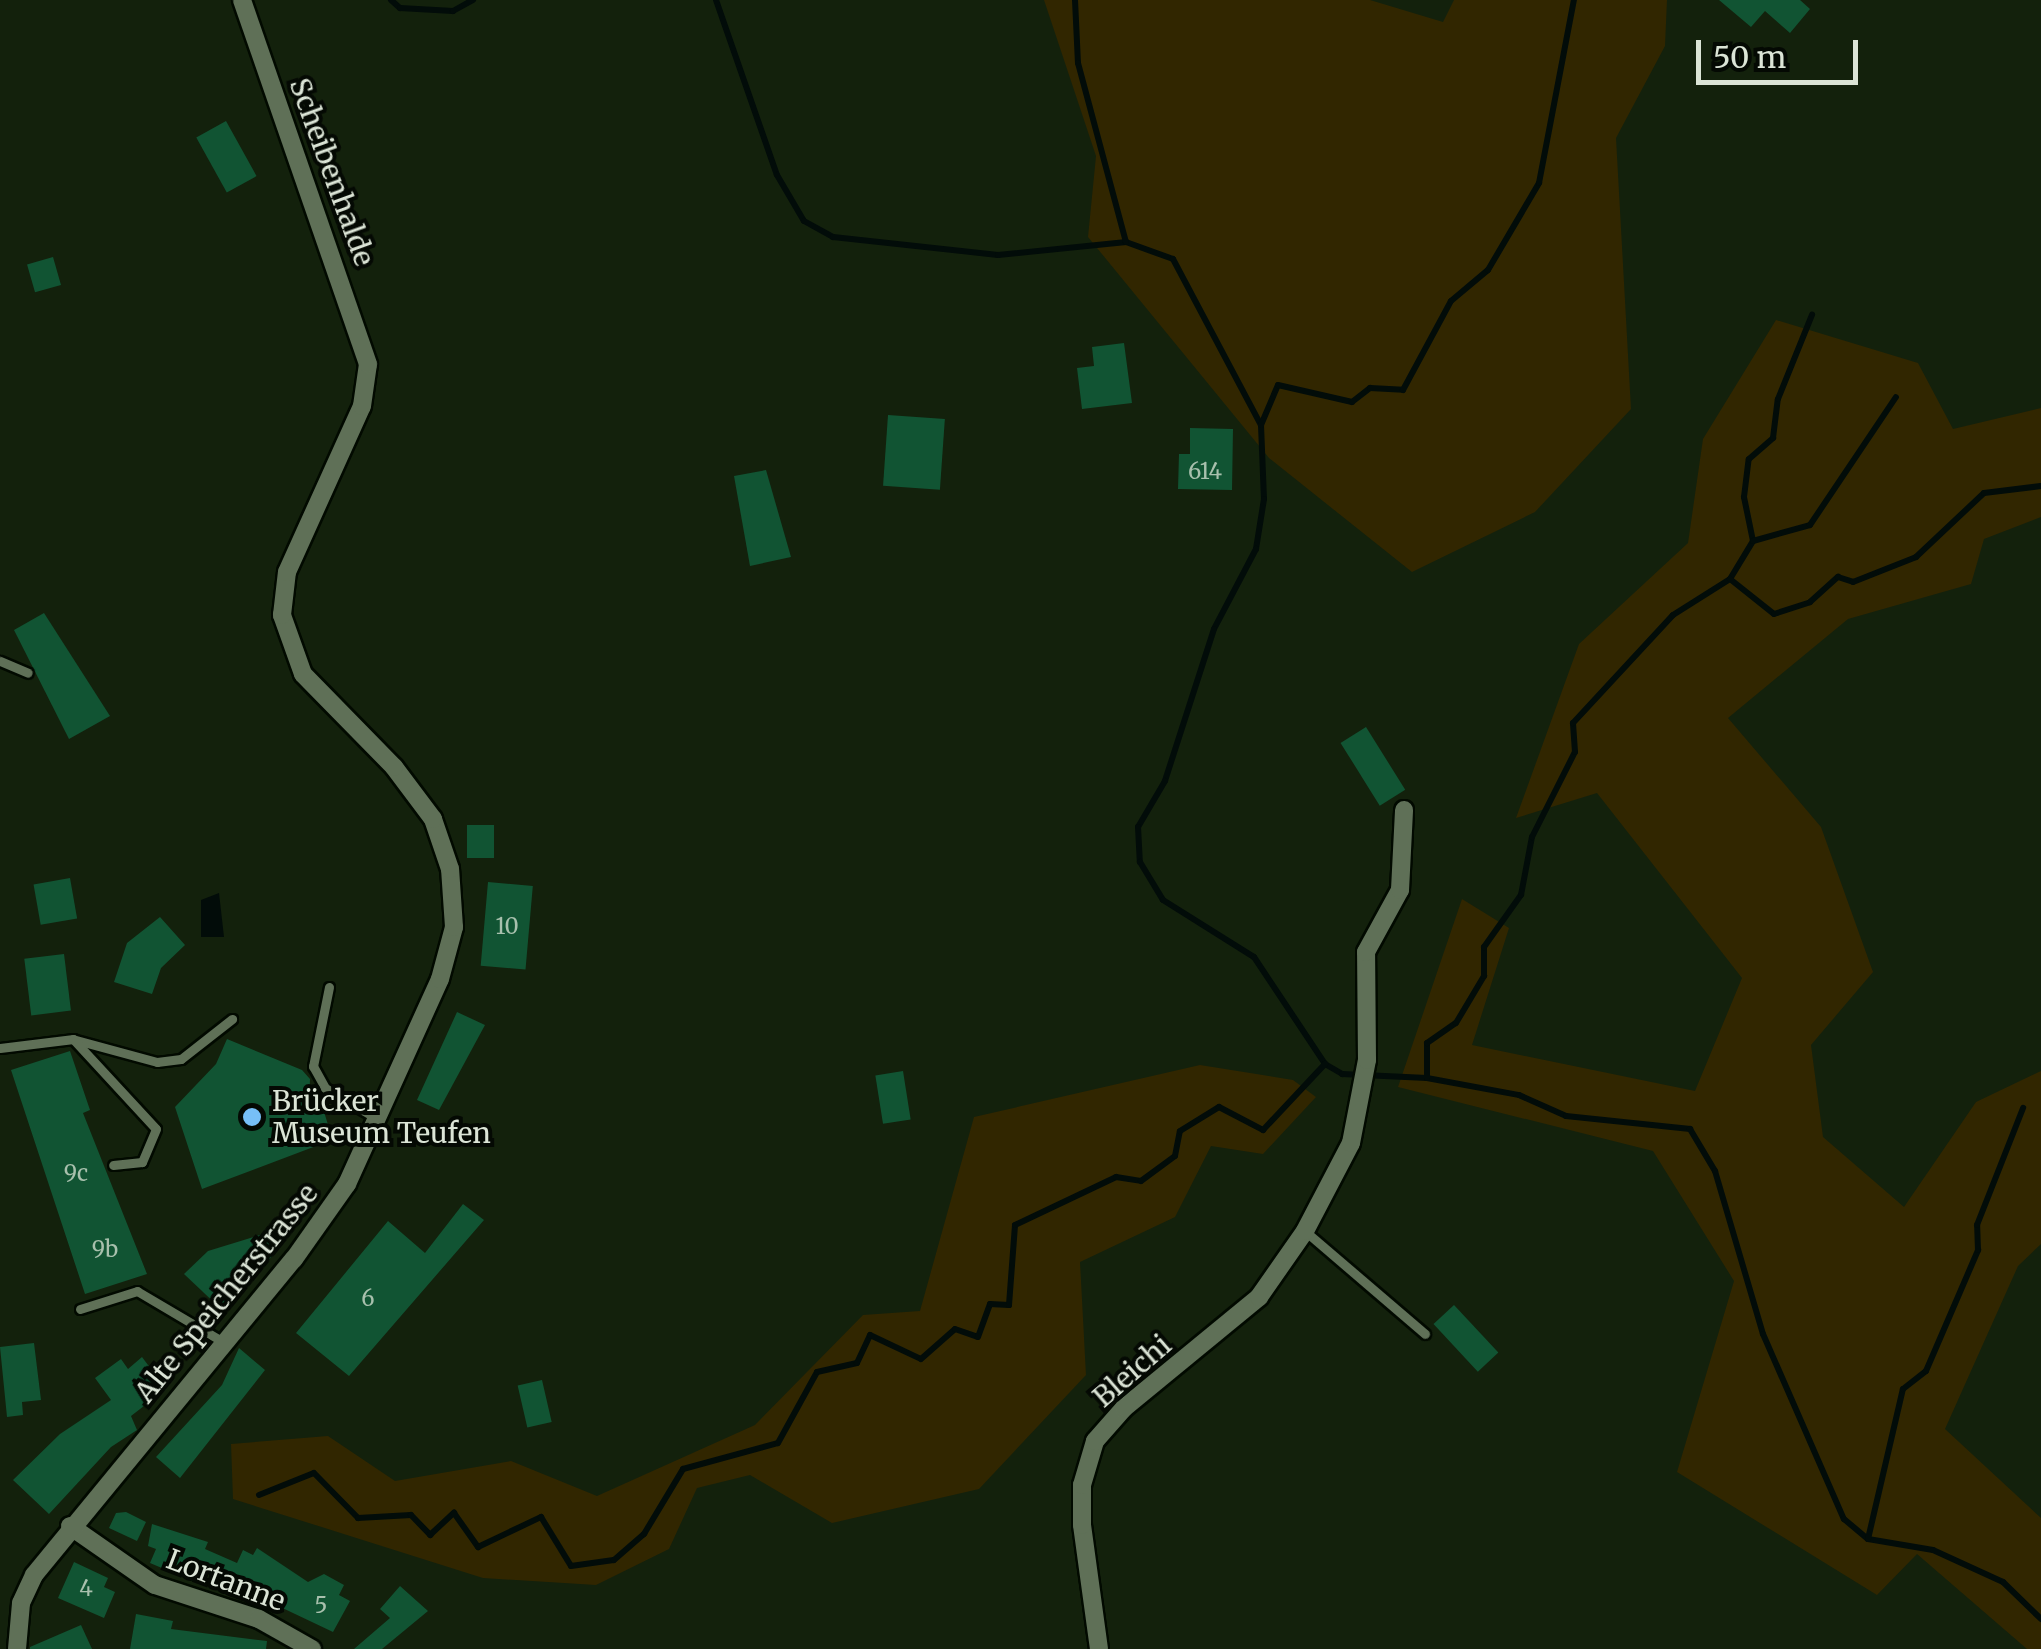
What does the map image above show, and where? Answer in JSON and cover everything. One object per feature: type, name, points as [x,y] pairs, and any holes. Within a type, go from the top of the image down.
[{"type":"street","name":"Scheibenhalde","points":[[242,0],[368,364]]},
{"type":"street","name":"Alte Speicherstrasse","points":[[17,1649],[21,1603],[70,1526],[324,1220],[378,1120],[445,962],[454,928],[450,869],[423,806],[303,674],[282,614],[287,572],[362,406],[368,364]]},
{"type":"street","name":"Bleichi","points":[[1099,1649],[1082,1525],[1082,1485],[1095,1441],[1124,1408],[1259,1297],[1305,1231],[1351,1143],[1364,1096],[1367,1060],[1366,952],[1400,890],[1404,810]]},
{"type":"street","name":"Lortanne","points":[[70,1526],[154,1584],[259,1619],[312,1649]]},
{"type":"lane","points":[[0,661],[28,673]]},
{"type":"lane","points":[[329,987],[314,1066],[325,1088],[378,1120]]},
{"type":"lane","points":[[0,1048],[74,1039],[158,1062],[182,1059],[232,1019]]},
{"type":"lane","points":[[74,1039],[156,1130],[142,1162],[113,1165]]},
{"type":"lane","points":[[1305,1231],[1424,1334]]},
{"type":"lane","points":[[80,1309],[137,1290],[225,1343]]},
{"type":"shaded area","points":[[1044,0],[1370,0],[1443,22],[1454,0],[1667,0],[1665,46],[1616,138],[1631,409],[1535,512],[1412,572],[1269,458],[1088,237],[1096,156]]},
{"type":"shaded area","points":[[1776,320],[1918,363],[1953,429],[2041,408],[2041,517],[1984,539],[1971,584],[1848,619],[1728,718],[1821,827],[1873,972],[1811,1045],[1823,1137],[1904,1207],[1976,1102],[2041,1071],[2041,1244],[2018,1266],[1945,1429],[2041,1518],[2041,1649],[2027,1649],[1917,1554],[1877,1595],[1677,1472],[1734,1281],[1653,1151],[1398,1087],[1462,899],[1509,928],[1472,1045],[1695,1091],[1742,978],[1597,793],[1516,818],[1579,644],[1688,543],[1703,439]]},
{"type":"shaded area","points":[[219,893],[224,937],[201,937],[201,900]]},
{"type":"shaded area","points":[[1200,1065],[1293,1080],[1316,1097],[1263,1154],[1211,1146],[1175,1217],[1080,1262],[1086,1375],[979,1489],[832,1523],[750,1475],[697,1488],[669,1549],[596,1585],[483,1578],[233,1499],[231,1444],[328,1436],[395,1481],[511,1461],[597,1496],[755,1425],[863,1315],[920,1311],[974,1117]]},
{"type":"building","points":[[1719,0],[1800,0],[1810,9],[1790,33],[1765,11],[1751,27]]},
{"type":"building","points":[[226,121],[257,176],[227,193],[196,137]]},
{"type":"building","points":[[53,257],[61,285],[35,292],[27,264]]},
{"type":"building","points":[[1124,343],[1132,403],[1082,409],[1077,368],[1094,366],[1092,347]]},
{"type":"building","points":[[888,415],[945,419],[940,490],[883,486]]},
{"type":"building","points":[[1190,428],[1233,429],[1232,490],[1178,489],[1179,454],[1190,454]]},
{"type":"building","points":[[766,470],[791,557],[750,566],[734,476]]},
{"type":"building","points":[[44,613],[110,716],[69,739],[14,630]]},
{"type":"building","points":[[1366,727],[1405,790],[1380,806],[1341,743]]},
{"type":"building","points":[[467,825],[494,825],[494,858],[467,858]]},
{"type":"building","points":[[70,878],[77,918],[41,925],[34,884]]},
{"type":"building","points":[[488,882],[533,886],[526,970],[481,966]]},
{"type":"building","points":[[160,917],[185,945],[161,968],[152,994],[114,982],[127,943]]},
{"type":"building","points":[[64,954],[71,1011],[31,1015],[24,959]]},
{"type":"building","points":[[457,1012],[485,1025],[439,1110],[417,1100]]},
{"type":"building","name":"Brücker Museum Teufen","points":[[227,1039],[302,1070],[310,1079],[309,1107],[322,1105],[329,1128],[322,1129],[324,1143],[202,1189],[175,1107],[216,1064]]},
{"type":"building","points":[[70,1051],[90,1110],[83,1113],[147,1274],[85,1294],[11,1070]]},
{"type":"building","points":[[903,1071],[911,1119],[883,1124],[875,1075]]},
{"type":"building","points":[[463,1204],[484,1220],[349,1376],[296,1333],[388,1221],[425,1253]]},
{"type":"building","points":[[263,1234],[280,1248],[221,1309],[184,1274],[208,1251]]},
{"type":"building","points":[[1454,1305],[1498,1353],[1478,1372],[1434,1324]]},
{"type":"building","points":[[34,1343],[41,1400],[22,1402],[23,1415],[7,1417],[0,1347]]},
{"type":"building","points":[[239,1348],[265,1370],[180,1478],[156,1457],[222,1385]]},
{"type":"building","points":[[142,1357],[166,1389],[131,1416],[137,1430],[111,1447],[49,1514],[13,1480],[60,1434],[111,1400],[95,1378],[121,1359],[128,1369]]},
{"type":"building","points":[[542,1380],[552,1422],[527,1428],[518,1386]]},
{"type":"building","points":[[126,1512],[146,1522],[137,1541],[109,1528],[116,1513]]},
{"type":"building","points":[[152,1524],[208,1542],[205,1549],[237,1563],[243,1550],[253,1555],[257,1548],[308,1582],[324,1574],[344,1585],[339,1595],[350,1601],[333,1632],[207,1572],[202,1585],[150,1563],[156,1549],[148,1546]]},
{"type":"building","points":[[74,1562],[108,1578],[104,1587],[115,1592],[104,1618],[58,1598]]},
{"type":"building","points":[[400,1586],[428,1611],[382,1649],[354,1649],[390,1618],[380,1609]]},
{"type":"building","points":[[136,1614],[173,1621],[171,1629],[267,1641],[266,1649],[130,1649]]},
{"type":"building","points":[[81,1625],[92,1649],[30,1649],[30,1647]]},
{"type":"waterway","points":[[391,0],[400,8],[453,11],[473,0]]},
{"type":"waterway","points":[[716,0],[777,175],[804,221],[833,237],[998,255],[1126,242],[1173,259],[1261,425],[1264,499],[1256,549],[1214,629],[1165,781],[1138,827],[1140,862],[1163,900],[1254,957],[1325,1064],[1342,1074],[1427,1078],[1519,1095],[1566,1116],[1690,1129],[1715,1171],[1763,1334],[1844,1519],[1868,1539],[1933,1550],[2003,1582],[2041,1619]]},
{"type":"waterway","points":[[1075,0],[1078,63],[1126,242]]},
{"type":"waterway","points":[[1261,425],[1278,385],[1352,402],[1370,388],[1403,390],[1451,301],[1488,270],[1539,183],[1574,0]]},
{"type":"waterway","points":[[1753,541],[1744,497],[1749,459],[1773,438],[1778,399],[1812,315]]},
{"type":"waterway","points":[[1730,579],[1753,541],[1810,525],[1896,397]]},
{"type":"waterway","points":[[1427,1078],[1427,1043],[1456,1023],[1484,976],[1484,947],[1521,895],[1532,837],[1575,752],[1573,723],[1673,615],[1730,579],[1774,614],[1810,602],[1838,577],[1853,582],[1916,557],[1984,493],[2041,486]]},
{"type":"waterway","points":[[259,1495],[314,1473],[358,1518],[411,1515],[430,1535],[454,1513],[478,1547],[541,1517],[571,1566],[614,1560],[644,1534],[683,1469],[778,1443],[817,1372],[857,1363],[870,1335],[921,1359],[955,1329],[978,1337],[990,1304],[1009,1305],[1015,1225],[1116,1177],[1141,1181],[1175,1156],[1180,1131],[1219,1107],[1263,1130],[1325,1064]]},
{"type":"waterway","points":[[1868,1539],[1903,1389],[1926,1371],[1978,1250],[1977,1225],[2023,1108]]},
{"type":"place","name":"Brücker Museum Teufen","points":[[252,1117]]}]
